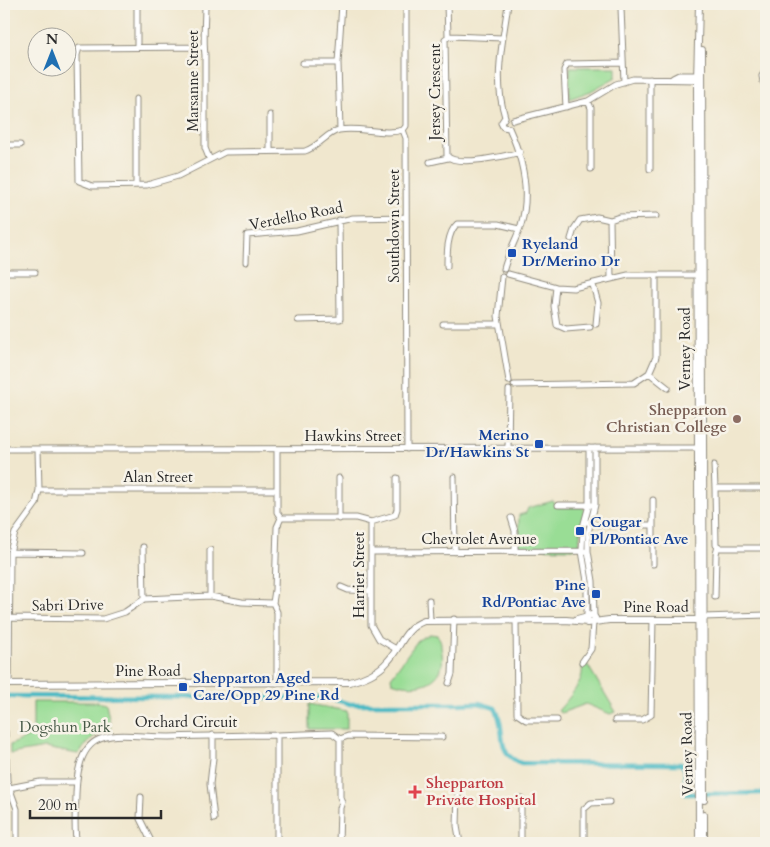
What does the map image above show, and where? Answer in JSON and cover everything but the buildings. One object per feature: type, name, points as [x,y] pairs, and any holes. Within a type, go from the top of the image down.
[{"type":"street","points":[[137,4],[137,47]]},
{"type":"street","name":"Marsanne Street","points":[[205,4],[205,39],[203,47],[205,55],[205,148],[209,158]]},
{"type":"street","points":[[340,130],[338,63],[341,4]]},
{"type":"street","name":"Southdown Street","points":[[406,4],[406,126],[403,130],[406,138],[407,448]]},
{"type":"street","points":[[446,4],[448,36]]},
{"type":"street","points":[[508,4],[498,77],[504,117],[501,124],[503,127],[509,128]]},
{"type":"street","points":[[621,4],[624,82]]},
{"type":"street","name":"Verney Road","points":[[700,4],[700,448],[702,797],[704,843]]},
{"type":"street","name":"Jersey Crescent","points":[[503,38],[448,36],[444,41],[448,158],[494,160],[520,152]]},
{"type":"street","points":[[203,47],[79,48],[77,55],[78,181],[92,186],[147,185],[178,176],[209,158],[225,152],[310,150],[340,130],[403,130]]},
{"type":"street","points":[[303,63],[338,63]]},
{"type":"street","points":[[566,107],[564,70],[567,64],[622,63]]},
{"type":"street","points":[[766,64],[766,70],[762,76],[763,82],[766,84]]},
{"type":"street","points":[[504,117],[513,120],[588,101],[624,82],[673,78],[680,81],[699,78]]},
{"type":"street","points":[[650,79],[650,169]]},
{"type":"street","points":[[136,99],[136,185]]},
{"type":"street","points":[[588,101],[591,108],[591,169]]},
{"type":"street","points":[[270,116],[270,150]]},
{"type":"street","points":[[509,128],[513,124],[513,120]]},
{"type":"street","points":[[509,128],[520,152],[525,195],[519,229],[504,269],[499,273],[502,277],[498,298],[498,324],[509,381],[514,385],[624,385],[634,383],[649,373],[656,355],[656,275]]},
{"type":"street","points":[[4,145],[20,145]]},
{"type":"street","points":[[430,162],[448,158]]},
{"type":"street","points":[[571,239],[576,224],[583,218],[597,217],[610,220],[619,217],[656,216]]},
{"type":"street","name":"Verdelho Road","points":[[246,262],[247,235],[297,232],[353,218],[406,217]]},
{"type":"street","points":[[298,320],[340,320],[339,220]]},
{"type":"street","points":[[610,220],[610,279]]},
{"type":"street","points":[[447,266],[448,248],[453,229],[457,224],[498,224],[519,229]]},
{"type":"street","points":[[504,269],[508,274],[556,287],[573,288],[628,275],[700,275]]},
{"type":"street","points":[[4,272],[35,272]]},
{"type":"street","points":[[502,277],[506,277],[508,274]]},
{"type":"street","points":[[556,287],[554,306],[557,325],[566,329],[593,325],[598,303],[593,284]]},
{"type":"street","points":[[443,324],[498,324]]},
{"type":"street","points":[[649,373],[668,388]]},
{"type":"street","points":[[508,448],[509,390],[505,386],[509,381]]},
{"type":"street","points":[[509,390],[514,385]]},
{"type":"street","name":"Hawkins Street","points":[[4,448],[700,448]]},
{"type":"street","points":[[6,684],[10,552],[15,533],[36,504],[39,490],[38,448]]},
{"type":"street","points":[[582,662],[591,649],[585,551],[587,522],[592,505],[592,448]]},
{"type":"street","points":[[277,449],[277,512],[281,518],[277,527],[273,603],[277,612],[277,683]]},
{"type":"street","points":[[714,465],[716,544],[718,546],[716,554],[715,597]]},
{"type":"street","points":[[454,477],[455,552]]},
{"type":"street","points":[[338,478],[339,519]]},
{"type":"street","points":[[371,522],[395,515],[397,510],[397,478]]},
{"type":"street","points":[[715,488],[766,488]]},
{"type":"street","name":"Alan Street","points":[[39,490],[277,490]]},
{"type":"street","points":[[653,500],[653,564]]},
{"type":"street","points":[[558,505],[592,505]]},
{"type":"street","name":"Harrier Street","points":[[281,518],[356,518],[371,522],[371,625],[379,639],[396,649]]},
{"type":"street","points":[[511,518],[515,531],[515,552]]},
{"type":"street","points":[[587,522],[653,525]]},
{"type":"street","points":[[718,546],[721,548],[766,548]]},
{"type":"street","points":[[143,547],[144,599],[210,596],[242,602],[273,603]]},
{"type":"street","points":[[210,550],[210,596]]},
{"type":"street","name":"Chevrolet Avenue","points":[[371,552],[585,551]]},
{"type":"street","points":[[10,552],[83,553]]},
{"type":"street","points":[[341,587],[348,590],[371,591]]},
{"type":"street","name":"Sabri Drive","points":[[9,618],[103,619],[125,612],[144,599]]},
{"type":"street","points":[[429,600],[430,620]]},
{"type":"street","points":[[702,619],[766,615]]},
{"type":"street","points":[[449,683],[452,674],[454,619]]},
{"type":"street","name":"Pine Road","points":[[6,684],[340,682],[362,679],[380,668],[389,660],[402,638],[414,626],[430,620],[702,619]]},
{"type":"street","points":[[516,620],[517,714],[526,720],[557,720]]},
{"type":"street","points":[[615,720],[642,720],[651,715],[654,620]]},
{"type":"street","points":[[5,732],[7,781],[17,809],[17,843]]},
{"type":"street","name":"Orchard Circuit","points":[[76,843],[76,782],[78,767],[85,751],[106,736],[121,734],[159,737],[332,733],[340,739],[348,736],[442,737]]},
{"type":"street","points":[[212,735],[213,758],[210,784],[214,819]]},
{"type":"street","points":[[276,843],[277,735]]},
{"type":"street","points":[[339,843],[340,739]]},
{"type":"street","points":[[9,788],[40,782],[76,782]]},
{"type":"street","points":[[458,791],[457,826],[460,843]]},
{"type":"street","points":[[141,797],[140,819],[152,843]]},
{"type":"street","name":"Verney Road","points":[[699,843],[702,797]]},
{"type":"street","points":[[521,798],[521,843]]},
{"type":"street","points":[[584,843],[584,809],[591,802],[609,802]]},
{"type":"green space","points":[[570,67],[616,67],[616,77],[591,91],[569,99]]},
{"type":"green space","points":[[553,501],[558,507],[582,507],[586,511],[581,526],[579,546],[573,549],[518,548],[519,515],[526,513],[528,508]]},
{"type":"green space","points":[[430,634],[437,635],[441,642],[442,664],[440,672],[435,678],[420,685],[401,685],[392,682],[391,677],[418,640]]},
{"type":"green space","points":[[587,664],[616,712],[610,714],[586,704],[561,713],[558,711],[578,685],[581,679],[582,667]]},
{"type":"green space","name":"Dogshun Park","points":[[33,702],[97,702],[106,704],[111,729],[93,737],[78,754],[45,748],[10,754],[10,745],[33,735]]},
{"type":"green space","points":[[309,704],[347,711],[347,729],[309,729]]},
{"type":"waterway","points":[[4,696],[329,698],[350,704],[455,704]]},
{"type":"waterway","points":[[459,704],[479,703],[495,708],[501,724],[504,747],[512,758],[521,763],[681,764],[685,769],[685,794],[766,793]]},
{"type":"place","name":"Ryeland Dr/Merino Dr","points":[[512,253]]},
{"type":"place","name":"Shepparton Christian College","points":[[737,419]]},
{"type":"place","name":"Merino Dr/Hawkins St","points":[[539,444]]},
{"type":"place","name":"Cougar Pl/Pontiac Ave","points":[[580,531]]},
{"type":"place","name":"Pine Rd/Pontiac Ave","points":[[596,594]]},
{"type":"place","name":"Shepparton Aged Care/Opp 29 Pine Rd","points":[[183,687]]},
{"type":"place","name":"Shepparton Private Hospital","points":[[415,792]]}]
